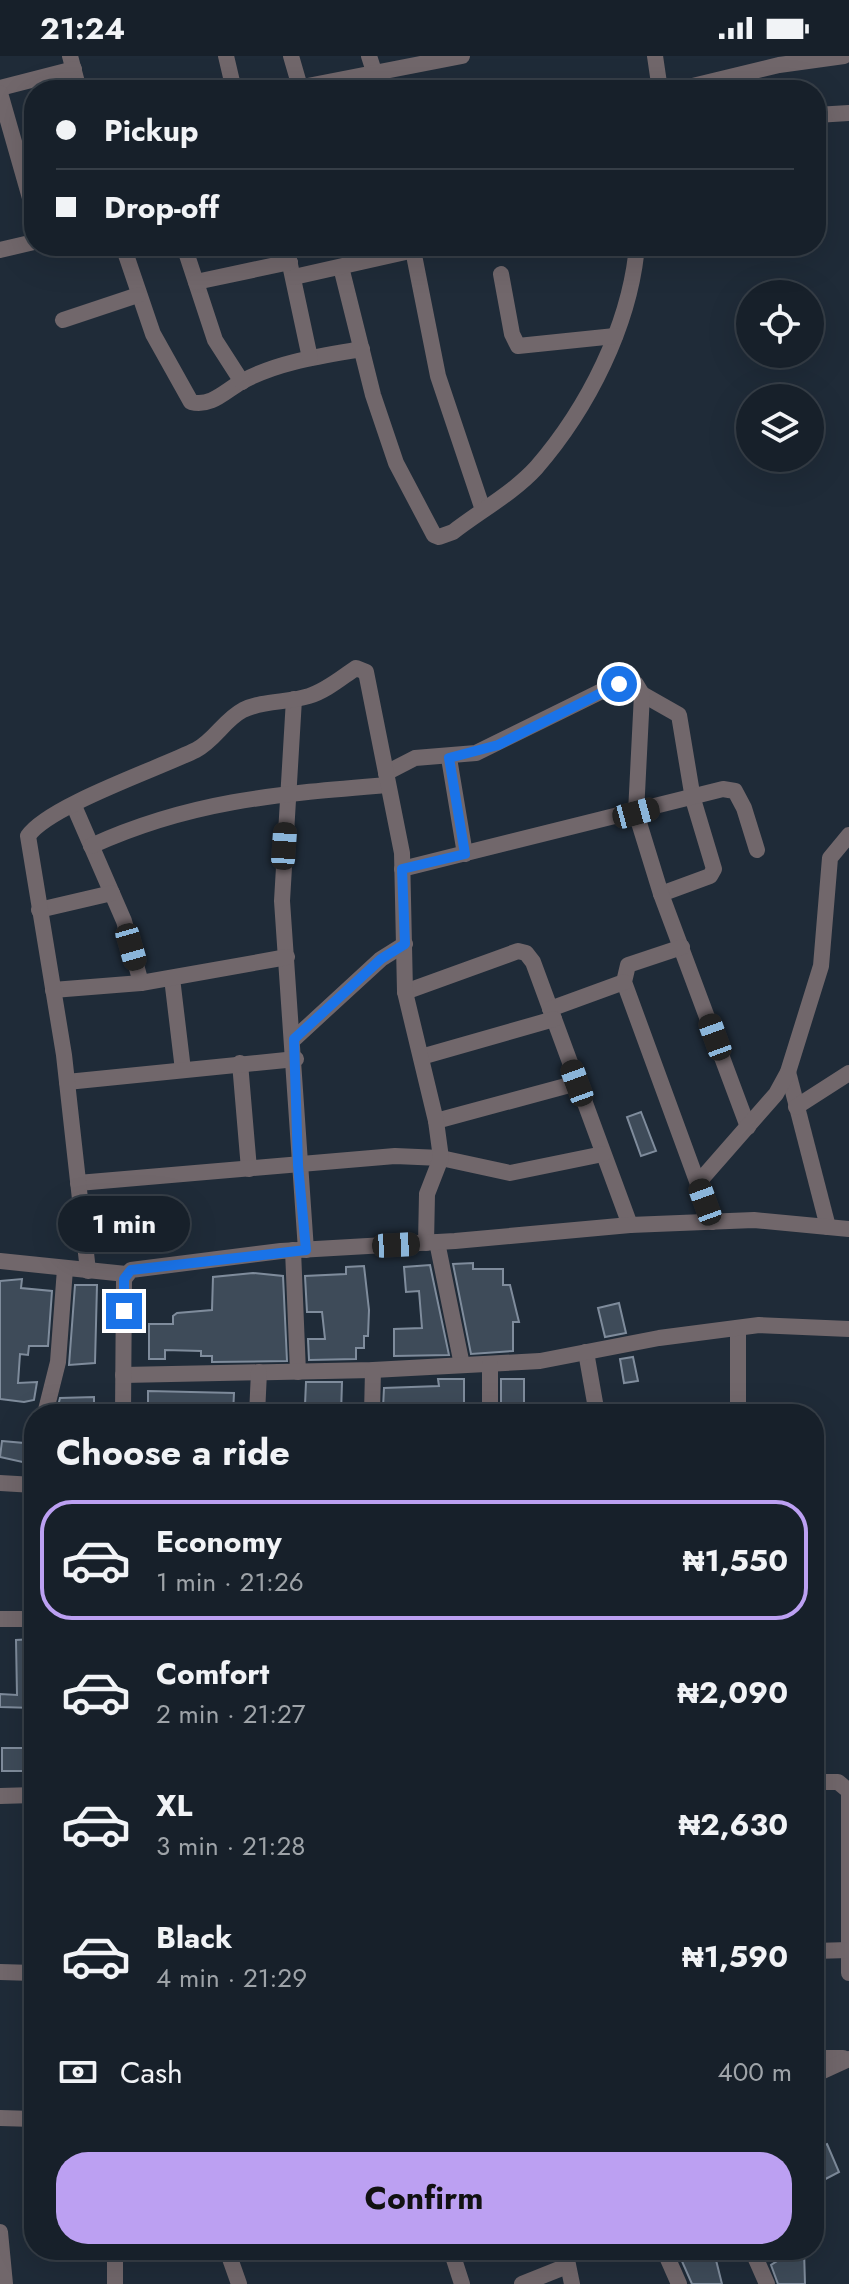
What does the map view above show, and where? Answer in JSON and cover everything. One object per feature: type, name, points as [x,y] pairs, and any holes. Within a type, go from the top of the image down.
[{"type":"street","points":[[226,56],[232,80]]},
{"type":"street","points":[[291,56],[292,80]]},
{"type":"street","points":[[369,56],[377,80]]},
{"type":"street","points":[[655,56],[659,80]]},
{"type":"street","points":[[710,80],[778,60],[844,56]]},
{"type":"street","points":[[339,80],[458,57]]},
{"type":"street","points":[[28,80],[72,63]]},
{"type":"street","points":[[24,82],[0,91],[24,176]]},
{"type":"street","points":[[826,114],[849,113]]},
{"type":"street","points":[[0,250],[24,244]]},
{"type":"street","points":[[126,256],[153,334],[191,402],[201,405],[212,401],[242,382],[310,358],[362,349]]},
{"type":"street","points":[[187,256],[215,340],[242,382]]},
{"type":"street","points":[[196,282],[290,262],[341,267],[388,256]]},
{"type":"street","points":[[414,256],[438,376],[483,510]]},
{"type":"street","points":[[341,267],[396,463],[434,535],[439,537],[453,532],[535,469],[572,420],[615,336],[635,274],[636,256]]},
{"type":"street","points":[[290,262],[310,358]]},
{"type":"street","points":[[501,274],[512,334],[518,346],[615,336]]},
{"type":"street","points":[[63,320],[138,295]]},
{"type":"street","points":[[88,1271],[67,1082],[28,836],[40,824],[74,806],[207,744],[228,720],[243,710],[325,689],[356,668],[366,672],[402,869],[405,992],[436,1121],[441,1158],[427,1194],[432,1243],[462,1365]]},
{"type":"street","points":[[91,846],[144,822],[211,804],[387,779],[415,758],[449,758],[498,745],[619,684],[636,684],[642,694],[679,715],[693,799],[712,873],[661,894]]},
{"type":"street","points":[[642,694],[636,813],[661,894],[748,1127]]},
{"type":"street","points":[[294,699],[282,872],[296,1059],[298,1372]]},
{"type":"street","points":[[449,758],[465,854]]},
{"type":"street","points":[[402,869],[693,799],[723,789],[735,791],[744,808],[757,850]]},
{"type":"street","points":[[74,806],[124,921],[141,983]]},
{"type":"street","points":[[698,1183],[776,1094],[788,1072],[821,966],[830,858],[849,835]]},
{"type":"street","points":[[39,910],[112,893]]},
{"type":"street","points":[[294,1039],[381,959],[405,944]]},
{"type":"street","points":[[682,947],[628,965],[624,982],[712,1222]]},
{"type":"street","points":[[405,992],[518,951],[526,953],[533,962],[630,1225]]},
{"type":"street","points":[[53,990],[141,983],[287,957]]},
{"type":"street","points":[[172,978],[183,1070]]},
{"type":"street","points":[[421,1057],[552,1014],[624,982]]},
{"type":"street","points":[[67,1082],[296,1059]]},
{"type":"street","points":[[240,1063],[249,1169]]},
{"type":"street","points":[[788,1072],[828,1227]]},
{"type":"street","points":[[796,1107],[849,1073]]},
{"type":"street","points":[[436,1121],[577,1083]]},
{"type":"street","points":[[78,1183],[395,1156],[441,1158],[510,1173],[603,1154]]},
{"type":"street","points":[[0,1261],[126,1274],[131,1270],[299,1250],[432,1243],[630,1225],[754,1220],[849,1229]]},
{"type":"street","points":[[48,1404],[58,1362],[65,1269]]},
{"type":"street","points":[[123,1404],[126,1274]]},
{"type":"street","points":[[123,1375],[373,1370],[540,1361],[738,1328],[782,1324],[849,1329]]},
{"type":"street","points":[[738,1328],[738,1404]]},
{"type":"street","points":[[586,1352],[595,1404]]},
{"type":"street","points":[[490,1364],[490,1404]]},
{"type":"street","points":[[372,1404],[373,1370]]},
{"type":"street","points":[[257,1404],[259,1372]]},
{"type":"street","points":[[0,1483],[24,1484]]},
{"type":"street","points":[[0,1619],[24,1619]]},
{"type":"street","points":[[824,1782],[838,1782],[849,1791],[849,1973]]},
{"type":"street","points":[[0,1796],[24,1795]]},
{"type":"street","points":[[824,1951],[849,1950]]},
{"type":"street","points":[[0,1972],[24,1973]]},
{"type":"street","points":[[824,2058],[849,2058]]},
{"type":"street","points":[[824,2070],[849,2058]]},
{"type":"street","points":[[0,2118],[24,2119]]},
{"type":"street","points":[[0,2232],[5,2284]]},
{"type":"street","points":[[115,2260],[115,2284]]},
{"type":"street","points":[[231,2260],[239,2284]]},
{"type":"street","points":[[454,2260],[462,2284]]},
{"type":"street","points":[[522,2284],[563,2260]]},
{"type":"street","points":[[566,2260],[572,2284]]},
{"type":"street","points":[[668,2260],[679,2284]]},
{"type":"street","points":[[756,2260],[767,2284]]},
{"type":"building","points":[[641,1112],[656,1151],[641,1156],[627,1117]]},
{"type":"building","points":[[473,1263],[473,1269],[503,1269],[503,1285],[510,1285],[519,1322],[513,1322],[513,1351],[471,1354],[453,1264]]},
{"type":"building","points":[[430,1265],[449,1355],[394,1356],[394,1329],[422,1328],[419,1291],[406,1292],[404,1267]]},
{"type":"building","points":[[364,1266],[369,1310],[368,1336],[364,1336],[364,1348],[356,1348],[356,1359],[309,1360],[308,1339],[325,1339],[322,1312],[307,1312],[305,1276],[346,1274],[346,1267]]},
{"type":"building","points":[[253,1273],[283,1276],[287,1361],[212,1362],[212,1356],[201,1356],[201,1351],[165,1350],[165,1359],[149,1359],[149,1324],[173,1324],[173,1316],[177,1313],[212,1310],[213,1277]]},
{"type":"building","points":[[22,1279],[21,1288],[52,1291],[48,1346],[29,1346],[28,1355],[20,1354],[18,1383],[37,1382],[34,1400],[24,1402],[0,1399],[0,1281]]},
{"type":"building","points":[[75,1285],[97,1285],[95,1363],[69,1365]]},
{"type":"building","points":[[619,1303],[626,1333],[605,1337],[598,1308]]},
{"type":"building","points":[[633,1357],[638,1381],[624,1383],[620,1359]]},
{"type":"building","points":[[438,1379],[464,1379],[464,1404],[383,1404],[384,1388],[439,1386]]},
{"type":"building","points":[[501,1379],[524,1379],[524,1404],[501,1404]]},
{"type":"building","points":[[306,1382],[342,1382],[341,1404],[305,1404]]},
{"type":"building","points":[[148,1391],[234,1393],[233,1404],[148,1404]]},
{"type":"building","points":[[94,1397],[94,1404],[58,1404],[60,1398]]},
{"type":"building","points":[[2,1441],[24,1443],[24,1462],[0,1457]]},
{"type":"building","points":[[16,1640],[24,1640],[24,1708],[0,1707],[0,1694],[17,1695]]},
{"type":"building","points":[[2,1748],[24,1748],[24,1771],[2,1771]]},
{"type":"building","points":[[827,2144],[839,2172],[824,2180],[824,2145]]},
{"type":"building","points":[[681,2260],[716,2260],[722,2284],[692,2284]]},
{"type":"building","points":[[779,2260],[804,2260],[805,2284],[778,2284],[771,2265]]},
{"type":"route","points":[[124,1311],[124,1279],[131,1270],[306,1250],[298,1165],[294,1039],[381,959],[405,944],[402,869],[465,854],[449,758],[498,745],[619,684]]}]
